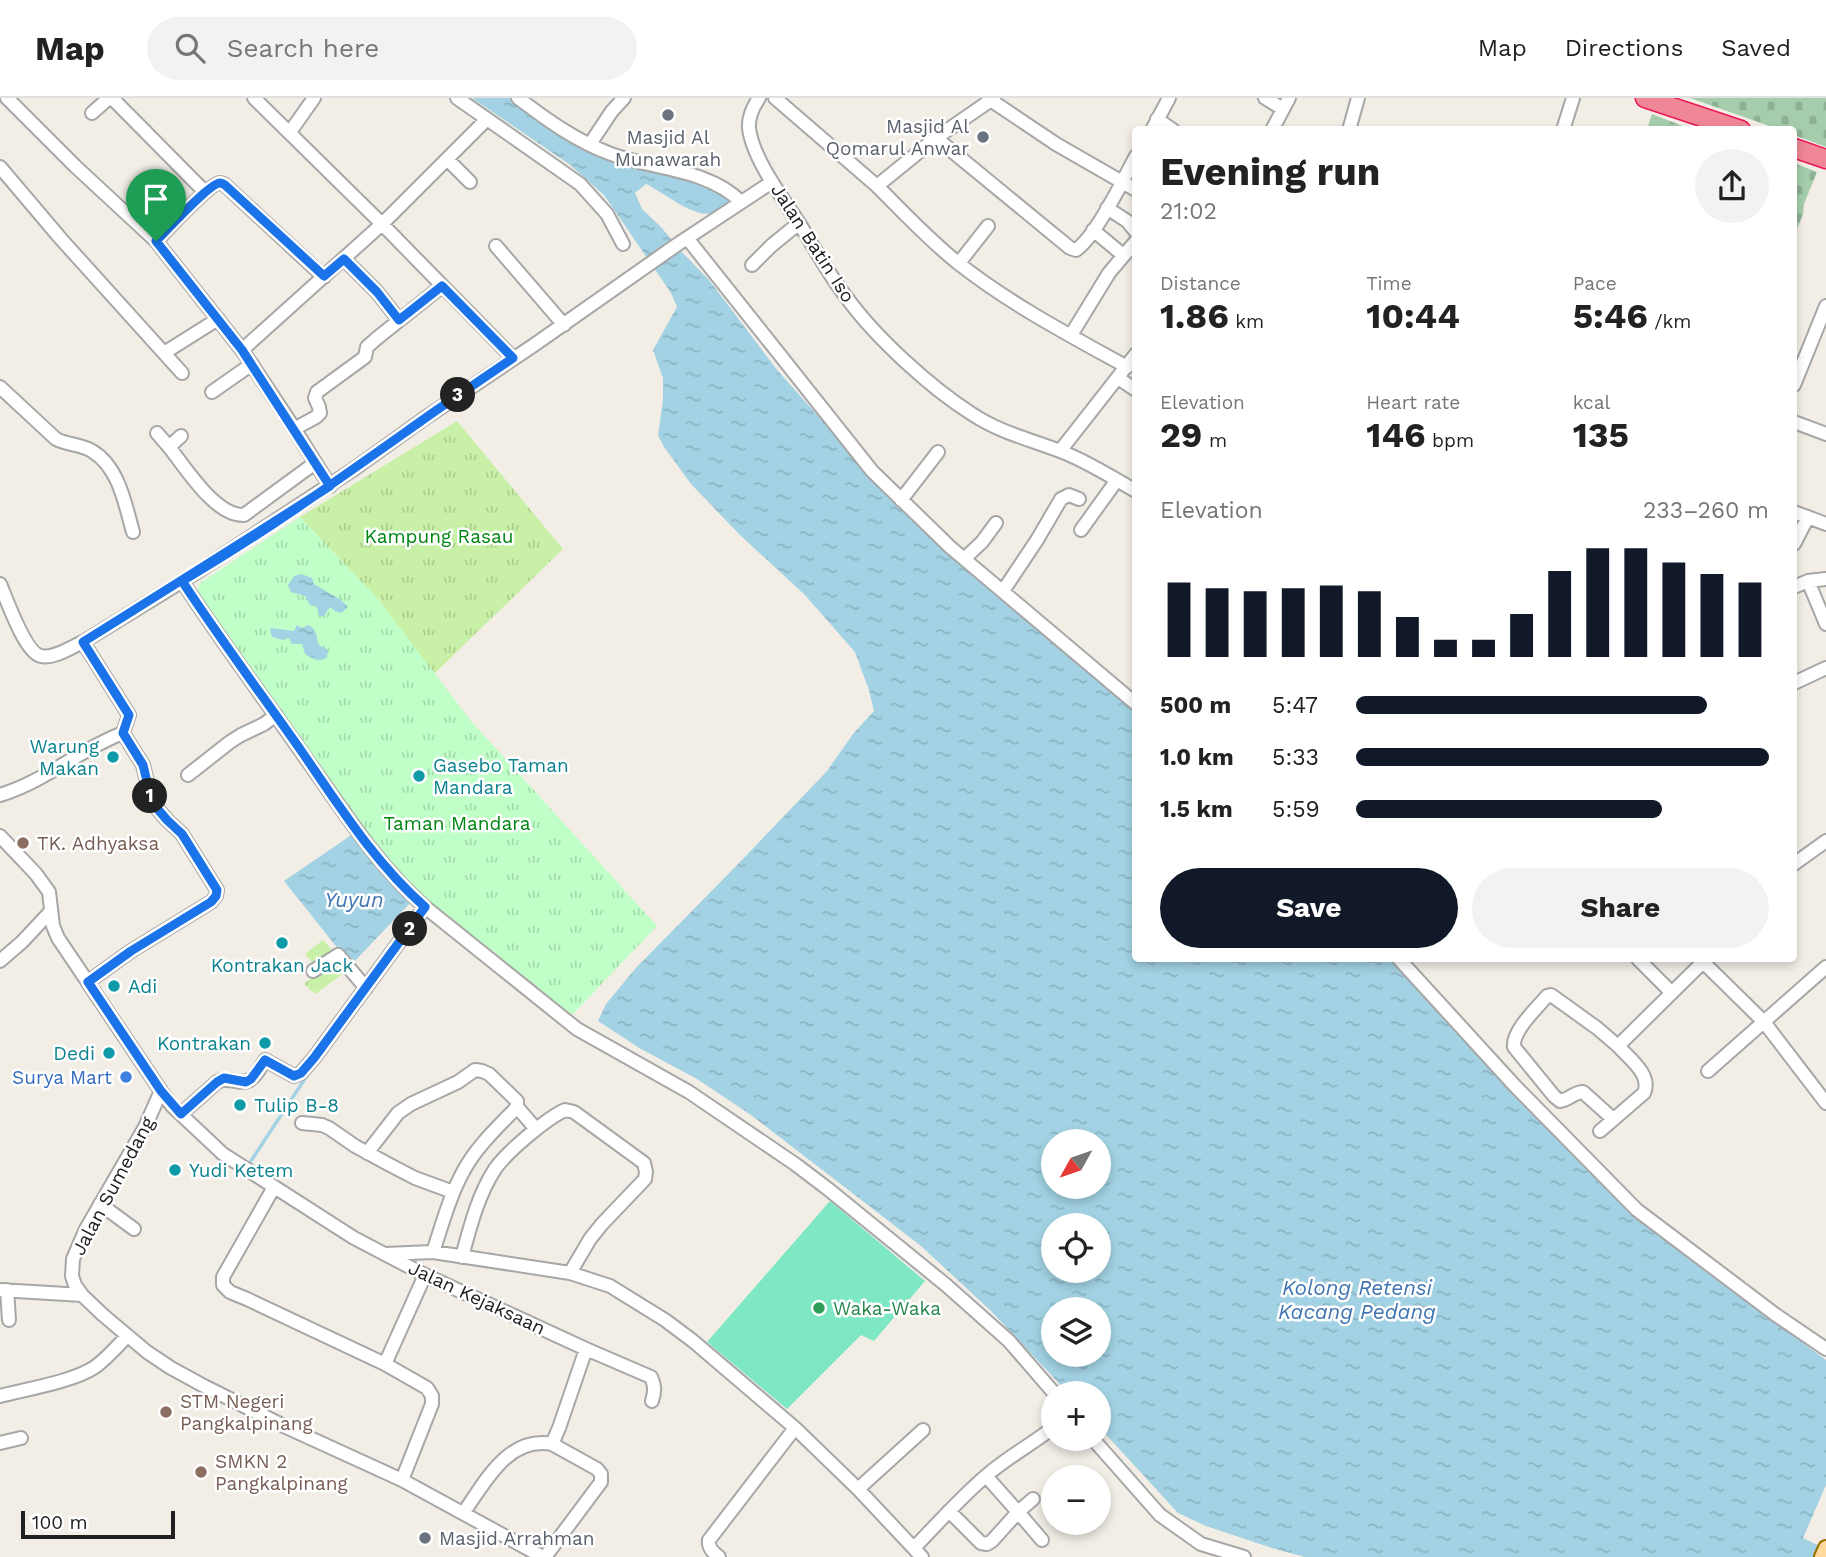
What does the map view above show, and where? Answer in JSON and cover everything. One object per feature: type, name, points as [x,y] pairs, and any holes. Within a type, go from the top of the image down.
[{"type":"highway","points":[[1645,98],[1729,126]]},
{"type":"highway","points":[[1797,149],[1826,159]]},
{"type":"main road","points":[[1822,1557],[1826,1548]]},
{"type":"street","points":[[7,98],[156,241],[242,350],[330,486]]},
{"type":"street","points":[[92,113],[111,98],[205,192]]},
{"type":"street","points":[[254,98],[513,358]]},
{"type":"street","points":[[290,132],[314,98]]},
{"type":"street","points":[[457,98],[579,184],[602,207],[623,244]]},
{"type":"street","points":[[518,98],[553,124],[609,153],[715,183],[740,202]]},
{"type":"street","points":[[590,144],[624,98]]},
{"type":"street","name":"Jalan Batin Iso","points":[[759,98],[748,120],[750,136],[772,182],[847,299],[882,337],[916,370],[972,414],[1022,439],[1060,451],[1132,489]]},
{"type":"street","points":[[775,98],[877,186],[958,263],[1014,302],[1126,367]]},
{"type":"street","points":[[1154,124],[1169,98]]},
{"type":"street","points":[[1265,98],[1286,103],[1274,126]]},
{"type":"street","points":[[1352,126],[1358,98]]},
{"type":"street","points":[[1564,126],[1573,98]]},
{"type":"street","points":[[877,186],[936,138],[993,99],[1056,144],[1132,188]]},
{"type":"street","points":[[242,350],[382,224],[486,120]]},
{"type":"street","points":[[936,138],[1070,248],[1076,250],[1093,230],[1132,163]]},
{"type":"street","points":[[446,159],[470,182]]},
{"type":"street","points":[[0,167],[182,373]]},
{"type":"street","points":[[0,584],[24,639],[38,656],[51,655],[83,642],[330,486],[425,418],[772,182]]},
{"type":"street","points":[[156,241],[217,183],[225,185],[324,276]]},
{"type":"street","points":[[1107,208],[1132,227]]},
{"type":"street","points":[[752,265],[799,223]]},
{"type":"street","points":[[958,263],[988,226]]},
{"type":"street","points":[[1093,230],[1124,255]]},
{"type":"street","points":[[683,241],[872,471],[964,559],[1132,701]]},
{"type":"street","points":[[496,246],[564,325]]},
{"type":"street","points":[[1071,335],[1109,273],[1132,246]]},
{"type":"street","points":[[344,259],[377,292],[399,320]]},
{"type":"street","points":[[294,429],[320,413],[315,398],[317,392],[365,357],[368,346],[442,286]]},
{"type":"street","points":[[1797,378],[1826,306]]},
{"type":"street","points":[[164,353],[218,319]]},
{"type":"street","points":[[1060,451],[1132,359]]},
{"type":"street","points":[[212,392],[252,365]]},
{"type":"street","points":[[1118,378],[1132,387]]},
{"type":"street","points":[[0,387],[56,439],[92,451],[103,460],[120,486],[133,532]]},
{"type":"street","points":[[1797,423],[1826,434]]},
{"type":"street","points":[[157,433],[205,492],[230,513],[237,515],[244,514],[316,463]]},
{"type":"street","points":[[169,447],[180,436]]},
{"type":"street","points":[[901,500],[938,452]]},
{"type":"street","points":[[1081,530],[1117,480]]},
{"type":"street","points":[[1003,591],[1061,499],[1069,495],[1079,499]]},
{"type":"street","points":[[1797,513],[1826,524]]},
{"type":"street","points":[[1797,538],[1808,517]]},
{"type":"street","points":[[964,559],[982,542],[996,523]]},
{"type":"street","points":[[1797,586],[1808,581],[1826,579]]},
{"type":"street","points":[[182,581],[365,842],[404,888],[577,1029],[689,1092],[795,1164],[955,1293],[1009,1341],[1044,1381]]},
{"type":"street","points":[[1808,581],[1826,624]]},
{"type":"street","points":[[0,795],[46,776],[123,733],[129,715],[83,642]]},
{"type":"street","points":[[1797,682],[1826,668]]},
{"type":"street","points":[[188,775],[230,742],[276,715]]},
{"type":"street","points":[[88,982],[131,951],[211,902],[217,893],[215,884],[182,834],[167,820],[151,798],[143,765],[123,733]]},
{"type":"street","points":[[0,836],[43,882],[49,892],[53,926],[58,938],[161,1091]]},
{"type":"street","points":[[1797,862],[1826,841]]},
{"type":"street","points":[[181,1114],[224,1078],[246,1082],[251,1079],[265,1060],[294,1076],[301,1073],[425,907]]},
{"type":"street","points":[[0,961],[36,929],[51,911]]},
{"type":"street","points":[[313,971],[338,955],[366,988]]},
{"type":"street","points":[[1402,962],[1516,1086],[1637,1210],[1776,1315],[1826,1349]]},
{"type":"street","points":[[1641,962],[1672,993]]},
{"type":"street","points":[[1618,1046],[1700,962]]},
{"type":"street","points":[[1704,962],[1764,1023],[1826,1103]]},
{"type":"street","points":[[1708,1071],[1826,967]]},
{"type":"street","points":[[1600,1130],[1644,1093],[1647,1083],[1641,1071],[1618,1046],[1551,995],[1546,996],[1524,1022],[1513,1044],[1560,1101],[1583,1092],[1613,1119]]},
{"type":"street","points":[[367,1153],[398,1113],[458,1082],[475,1070],[489,1074],[517,1101],[517,1107],[536,1129]]},
{"type":"street","name":"Jalan Kejaksaan","points":[[161,1091],[223,1154],[354,1238],[425,1275],[651,1377],[655,1391],[652,1401]]},
{"type":"street","name":"Jalan Sumedang","points":[[82,1295],[72,1276],[73,1259],[86,1229],[149,1119],[161,1091]]},
{"type":"street","points":[[433,1252],[463,1171],[474,1153],[517,1107]]},
{"type":"street","points":[[462,1257],[483,1192],[495,1168],[536,1129],[565,1110],[574,1112],[643,1163],[646,1172],[645,1178],[590,1239],[570,1273]]},
{"type":"street","points":[[302,1123],[329,1128],[367,1153],[415,1178],[453,1192]]},
{"type":"street","points":[[274,1187],[223,1277],[223,1285],[226,1289],[385,1364],[427,1388],[432,1396],[432,1404],[402,1480]]},
{"type":"street","points":[[100,1204],[134,1229]]},
{"type":"street","points":[[384,1254],[433,1252],[570,1273],[610,1286],[693,1341],[795,1428],[858,1489],[918,1553],[949,1511],[986,1476],[1041,1437]]},
{"type":"street","points":[[385,1364],[425,1275]]},
{"type":"street","points":[[9,1320],[4,1290],[82,1295],[127,1336],[171,1368],[286,1427],[402,1480],[544,1557],[601,1482],[601,1475],[597,1469],[552,1444],[539,1441],[510,1453],[464,1512]]},
{"type":"street","points":[[0,1396],[57,1382],[89,1370],[127,1336]]},
{"type":"street","points":[[552,1444],[586,1349]]},
{"type":"street","points":[[719,1557],[708,1545],[709,1540],[795,1428]]},
{"type":"street","points":[[858,1489],[923,1430]]},
{"type":"street","points":[[0,1443],[21,1438]]},
{"type":"street","points":[[1104,1451],[1160,1516],[1201,1544],[1244,1557]]},
{"type":"street","points":[[986,1476],[1042,1540]]},
{"type":"street","points":[[949,1511],[981,1543],[986,1544],[1033,1499]]},
{"type":"green space","points":[[1690,98],[1826,98],[1826,147],[1797,136],[1797,126],[1769,126]]},
{"type":"green space","points":[[1652,114],[1682,126],[1648,126]]},
{"type":"green space","points":[[1797,164],[1817,172],[1804,204],[1797,229]]},
{"type":"green space","name":"Kampung Rasau","points":[[457,421],[563,549],[434,674],[377,598],[300,517]]},
{"type":"green space","name":"Taman Mandara","points":[[300,517],[377,598],[471,721],[657,926],[573,1014],[436,912],[374,849],[199,601],[197,591],[200,583]]},
{"type":"green space","points":[[323,940],[335,954],[317,968],[305,954]]},
{"type":"green space","points":[[338,957],[348,970],[315,994],[304,984]]},
{"type":"green space","name":"Waka-Waka","points":[[830,1201],[925,1281],[874,1341],[861,1335],[787,1409],[707,1342]]},
{"type":"water","name":"Kolong Retensi Kacang Pedang","points":[[472,98],[515,98],[601,153],[658,173],[717,189],[730,200],[717,211],[704,214],[687,208],[646,184],[635,193],[642,209],[709,280],[778,371],[869,473],[1132,709],[1132,962],[1394,962],[1646,1226],[1826,1360],[1826,1485],[1803,1538],[1826,1549],[1826,1557],[1305,1557],[1206,1526],[1178,1513],[1111,1440],[1111,1381],[1057,1381],[1044,1367],[1111,1367],[1111,1297],[1041,1297],[1041,1364],[991,1311],[921,1246],[751,1115],[697,1079],[641,1049],[598,1021],[606,1004],[635,969],[827,771],[853,734],[874,711],[855,652],[804,594],[740,535],[691,484],[658,435],[663,378],[653,350],[677,307],[671,293],[604,195],[569,164]]},
{"type":"water","points":[[301,574],[312,578],[314,584],[348,607],[341,613],[330,607],[324,616],[319,616],[317,607],[310,605],[305,596],[291,592],[288,585],[294,576]]},
{"type":"water","points":[[297,625],[302,628],[308,625],[313,629],[319,645],[328,650],[327,657],[316,660],[305,654],[302,644],[292,644],[289,638],[283,640],[272,637],[271,628],[294,631]]},
{"type":"water","name":"Yuyun","points":[[353,834],[413,900],[351,965],[284,881]]},
{"type":"waterway","points":[[247,1167],[310,1071]]},
{"type":"place","name":"Masjid Al Munawarah","points":[[668,115]]},
{"type":"place","name":"Masjid Al Qomarul Anwar","points":[[983,137]]},
{"type":"place","name":"Warung Makan","points":[[113,757]]},
{"type":"place","name":"Gasebo Taman Mandara","points":[[419,776]]},
{"type":"place","name":"TK. Adhyaksa","points":[[23,843]]},
{"type":"place","name":"Kontrakan Jack","points":[[282,943]]},
{"type":"place","name":"Adi","points":[[114,986]]},
{"type":"place","name":"Kontrakan","points":[[265,1043]]},
{"type":"place","name":"Dedi","points":[[109,1053]]},
{"type":"place","name":"Surya Mart","points":[[126,1077]]},
{"type":"place","name":"Tulip B-8","points":[[240,1105]]},
{"type":"place","name":"Yudi Ketem","points":[[175,1170]]},
{"type":"place","name":"Waka-Waka","points":[[819,1308]]},
{"type":"place","name":"STM Negeri Pangkalpinang","points":[[166,1412]]},
{"type":"place","name":"SMKN 2 Pangkalpinang","points":[[201,1472]]},
{"type":"place","name":"Masjid Arrahman","points":[[425,1538]]},
{"type":"route","points":[[156,241],[205,192],[221,183],[324,276],[344,259],[377,292],[399,320],[442,286],[513,358],[354,470],[330,486],[194,574],[182,581],[365,842],[383,866],[425,907],[301,1073],[294,1076],[265,1060],[251,1079],[241,1082],[224,1078],[181,1114],[161,1091],[88,982],[131,951],[211,902],[217,890],[182,834],[155,806],[140,758],[123,733],[129,715],[83,642],[330,486],[242,350],[156,241]]}]
